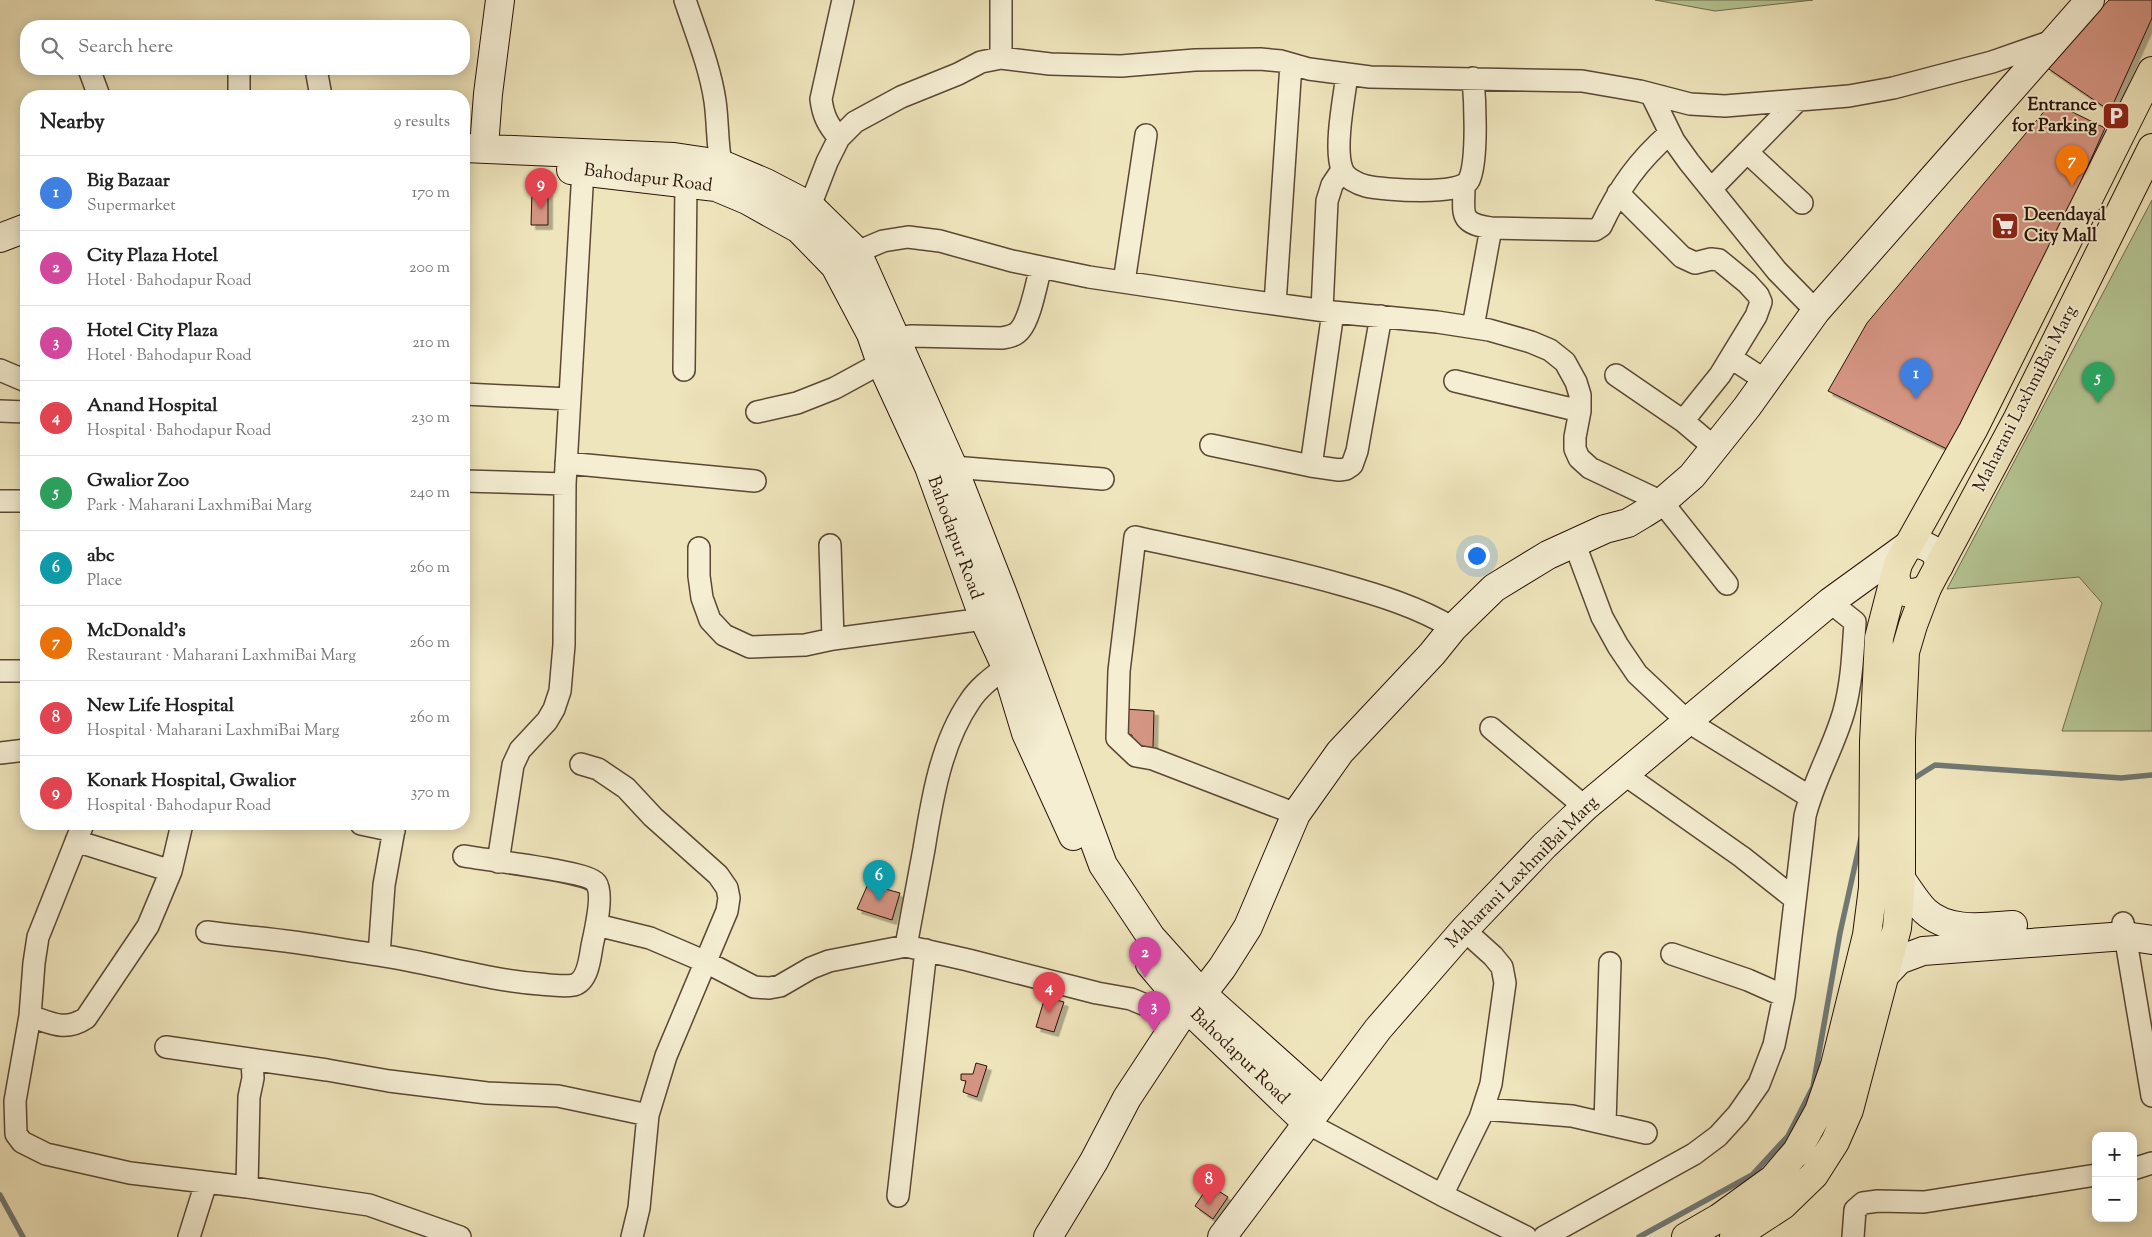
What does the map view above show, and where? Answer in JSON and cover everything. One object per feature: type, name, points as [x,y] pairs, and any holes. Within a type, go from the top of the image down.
[{"type":"main road","points":[[500,0],[488,94],[470,153],[674,157],[721,164],[766,183],[810,206],[857,252],[953,467],[1002,592],[1103,865],[1151,937],[1189,1007],[1315,1112]]},
{"type":"main road","points":[[1048,1237],[1094,1161],[1127,1098],[1189,1007],[1222,968],[1248,927],[1296,814],[1340,752],[1432,654],[1453,628],[1494,588],[1524,568],[1574,542],[1605,529],[1628,523],[1662,502],[1692,476],[1715,448],[1816,311],[2090,0]]},
{"type":"main road","name":"Maharani LaxhmiBai Marg","points":[[1686,1237],[1719,1218],[1773,1179],[1797,1151],[1819,1111],[1835,1065],[1867,935],[1873,888],[1874,742],[1879,638],[1898,564],[1973,430],[2152,71]]},
{"type":"main road","name":"Maharani LaxhmiBai Marg","points":[[1734,1237],[1783,1205],[1814,1175],[1835,1142],[1849,1110],[1893,962],[1901,879],[1901,738],[1905,652],[1933,577],[2018,418],[2152,148]]},
{"type":"main road","name":"Bahodapur Road","points":[[470,153],[583,170],[716,186],[747,200],[799,229],[834,266],[871,334],[881,363],[929,468],[984,619],[1006,667],[1026,733],[1096,886],[1134,945],[1189,1007]]},
{"type":"main road","points":[[0,238],[20,230]]},
{"type":"main road","points":[[1895,576],[1899,590],[1908,593],[1918,593],[1933,577],[1937,554],[1927,546],[1914,544],[1906,547]]},
{"type":"main road","name":"Maharani LaxhmiBai Marg","points":[[1222,1237],[1378,1029],[1464,930],[1545,845],[1585,807],[1830,602],[1906,547]]},
{"type":"main road","points":[[1901,879],[1926,911],[1942,921],[1962,927],[2124,930],[2152,940]]},
{"type":"main road","points":[[1867,935],[1893,962],[1923,951],[2124,930],[2152,925]]},
{"type":"street","points":[[684,0],[715,101],[717,141],[721,164]]},
{"type":"street","points":[[839,138],[823,116],[821,99],[843,0]]},
{"type":"street","points":[[1001,0],[1001,58]]},
{"type":"street","points":[[810,206],[827,162],[839,138],[855,122],[901,96],[958,74],[981,62],[1001,58],[1050,64],[1121,66],[1195,60],[1260,59],[1347,75],[1582,81],[1690,104],[1725,106],[1849,96],[1893,88],[1982,65],[2055,40]]},
{"type":"street","points":[[1275,304],[1291,64]]},
{"type":"street","points":[[91,75],[97,90]]},
{"type":"street","points":[[239,75],[239,90]]},
{"type":"street","points":[[317,75],[320,90]]},
{"type":"street","points":[[1347,75],[1340,154],[1342,170],[1350,178],[1365,186],[1404,190],[1444,189],[1464,186],[1469,181],[1472,168],[1475,116],[1474,78]]},
{"type":"street","points":[[1650,94],[1670,133],[1689,162],[1712,188],[1777,271],[1816,311]]},
{"type":"street","points":[[1712,188],[1797,101]]},
{"type":"street","points":[[1464,186],[1464,215],[1467,221],[1476,226],[1594,230],[1601,226],[1618,193],[1646,155],[1670,133]]},
{"type":"street","points":[[1124,282],[1146,134]]},
{"type":"street","points":[[1747,152],[1802,204]]},
{"type":"street","points":[[498,862],[513,765],[520,750],[547,721],[554,709],[560,691],[564,645],[565,474],[568,400],[583,170]]},
{"type":"street","points":[[1311,466],[1327,311],[1327,201],[1332,185],[1342,170]]},
{"type":"street","points":[[684,370],[686,182]]},
{"type":"street","points":[[1618,193],[1682,257],[1695,263],[1711,259],[1719,260],[1747,283],[1758,295],[1760,309],[1731,358],[1683,421]]},
{"type":"street","points":[[1473,327],[1491,228]]},
{"type":"street","points":[[857,252],[883,241],[908,237],[940,241],[1041,267],[1124,282],[1327,311],[1473,327],[1531,342],[1550,350],[1564,362],[1576,382],[1580,395],[1580,411],[1575,437],[1575,449],[1579,458],[1590,468],[1662,502],[1727,584]]},
{"type":"street","points":[[896,338],[912,336],[1002,338],[1012,336],[1020,330],[1028,315],[1041,267]]},
{"type":"street","points":[[1211,445],[1339,470],[1346,469],[1352,465],[1357,450],[1381,316]]},
{"type":"street","points":[[1731,358],[1765,380]]},
{"type":"street","points":[[757,412],[797,403],[828,391],[881,363]]},
{"type":"street","points":[[0,370],[20,378]]},
{"type":"street","points":[[1616,375],[1683,421],[1715,448]]},
{"type":"street","points":[[1455,381],[1580,411]]},
{"type":"street","points":[[470,394],[568,400]]},
{"type":"street","points":[[0,411],[20,412]]},
{"type":"street","points":[[953,467],[1103,479]]},
{"type":"street","points":[[470,481],[565,474],[755,481]]},
{"type":"street","points":[[0,501],[20,502]]},
{"type":"street","points":[[1296,814],[1153,759],[1136,756],[1117,738],[1118,671],[1135,537],[1303,574],[1360,590],[1429,614],[1453,628]]},
{"type":"street","points":[[1574,542],[1602,616],[1618,646],[1637,674],[1687,721],[1810,796]]},
{"type":"street","points":[[830,545],[833,639]]},
{"type":"street","points":[[699,548],[699,576],[702,598],[710,620],[724,635],[750,647],[805,645],[833,639],[984,619]]},
{"type":"street","points":[[1544,1237],[1694,1154],[1718,1136],[1738,1114],[1759,1084],[1774,1045],[1784,996],[1802,837],[1810,796],[1844,710],[1851,673],[1855,622],[1830,602]]},
{"type":"street","points":[[898,1196],[916,948],[933,797],[946,751],[960,718],[981,686],[1006,667]]},
{"type":"street","points":[[0,671],[20,671]]},
{"type":"street","points":[[1491,728],[1585,807]]},
{"type":"street","points":[[0,753],[20,751]]},
{"type":"street","points":[[581,764],[598,769],[626,788],[653,817],[718,875],[727,888],[729,898],[727,911],[666,1056],[648,1115],[639,1208],[632,1237]]},
{"type":"street","points":[[1624,774],[1742,857],[1795,899]]},
{"type":"street","points":[[30,1016],[65,1027],[77,1024],[86,1018],[148,926],[171,871],[181,830]]},
{"type":"street","points":[[379,955],[386,876],[394,830]]},
{"type":"street","points":[[171,871],[79,833],[38,937],[30,1016],[8,1132],[22,1142],[46,1154],[130,1173],[206,1184],[246,1187],[369,1206],[460,1237]]},
{"type":"street","points":[[207,932],[284,940],[379,955],[498,979],[553,985],[576,984],[584,977],[597,925],[599,890],[596,882],[587,876],[464,856]]},
{"type":"street","points":[[597,925],[650,938],[706,962],[754,987],[769,988],[780,986],[811,968],[830,961],[916,948],[1097,993],[1189,1007]]},
{"type":"street","points":[[1442,1195],[1483,1109],[1491,1084],[1505,983],[1502,967],[1493,956],[1464,930]]},
{"type":"street","points":[[2124,930],[2152,1096]]},
{"type":"street","points":[[1672,954],[1748,980],[1784,996]]},
{"type":"street","points":[[1605,1123],[1610,963]]},
{"type":"street","points":[[166,1047],[229,1055],[252,1060],[271,1061],[418,1085],[496,1094],[558,1096],[648,1115]]},
{"type":"street","points":[[246,1187],[249,1097],[253,1078],[252,1060]]},
{"type":"street","points":[[1483,1109],[1572,1116],[1646,1133]]},
{"type":"street","points":[[1315,1112],[1442,1195],[1526,1237]]},
{"type":"street","points":[[2137,1167],[2152,1163]]},
{"type":"street","points":[[1853,1237],[1855,1210],[1863,1203],[1878,1201],[1924,1202],[2092,1175]]},
{"type":"street","points":[[189,1237],[206,1184]]},
{"type":"green space","points":[[1655,0],[1813,0],[1715,11]]},
{"type":"green space","points":[[2152,200],[2152,731],[2062,731],[2102,603],[2079,577],[1947,589]]},
{"type":"building","points":[[2109,0],[2152,0],[2152,18],[2110,111],[2046,67]]},
{"type":"building","name":"Deendayal City Mall","points":[[2052,102],[2105,128],[1992,379],[1949,450],[1828,391],[1867,323]]},
{"type":"building","points":[[532,190],[548,190],[548,225],[531,225]]},
{"type":"building","points":[[1125,709],[1154,711],[1153,748],[1132,747],[1132,735],[1124,734]]},
{"type":"building","points":[[868,884],[900,893],[892,920],[857,909]]},
{"type":"building","points":[[1045,997],[1064,1002],[1054,1032],[1036,1027]]},
{"type":"building","points":[[976,1063],[987,1066],[977,1097],[963,1092],[966,1081],[961,1080],[961,1074],[973,1074]]},
{"type":"building","points":[[1209,1185],[1228,1197],[1213,1219],[1195,1206]]},
{"type":"waterway","points":[[1908,782],[1935,765],[2121,778],[2152,775]]},
{"type":"waterway","points":[[1639,1237],[1752,1175],[1788,1136],[1813,1087],[1840,933],[1861,838]]},
{"type":"waterway","points":[[0,1195],[23,1237]]},
{"type":"place","name":"Entrance for Parking","points":[[2116,116]]},
{"type":"place","name":"McDonald's","points":[[2072,186]]},
{"type":"place","name":"Konark Hospital, Gwalior","points":[[541,209]]},
{"type":"place","name":"Deendayal City Mall","points":[[2005,226]]},
{"type":"place","name":"Big Bazaar","points":[[1916,399]]},
{"type":"place","name":"Gwalior Zoo","points":[[2098,403]]},
{"type":"place","name":"abc","points":[[879,901]]},
{"type":"place","name":"City Plaza Hotel","points":[[1145,978]]},
{"type":"place","name":"Anand Hospital","points":[[1049,1013]]},
{"type":"place","name":"Hotel City Plaza","points":[[1154,1032]]},
{"type":"place","name":"New Life Hospital","points":[[1209,1205]]}]
